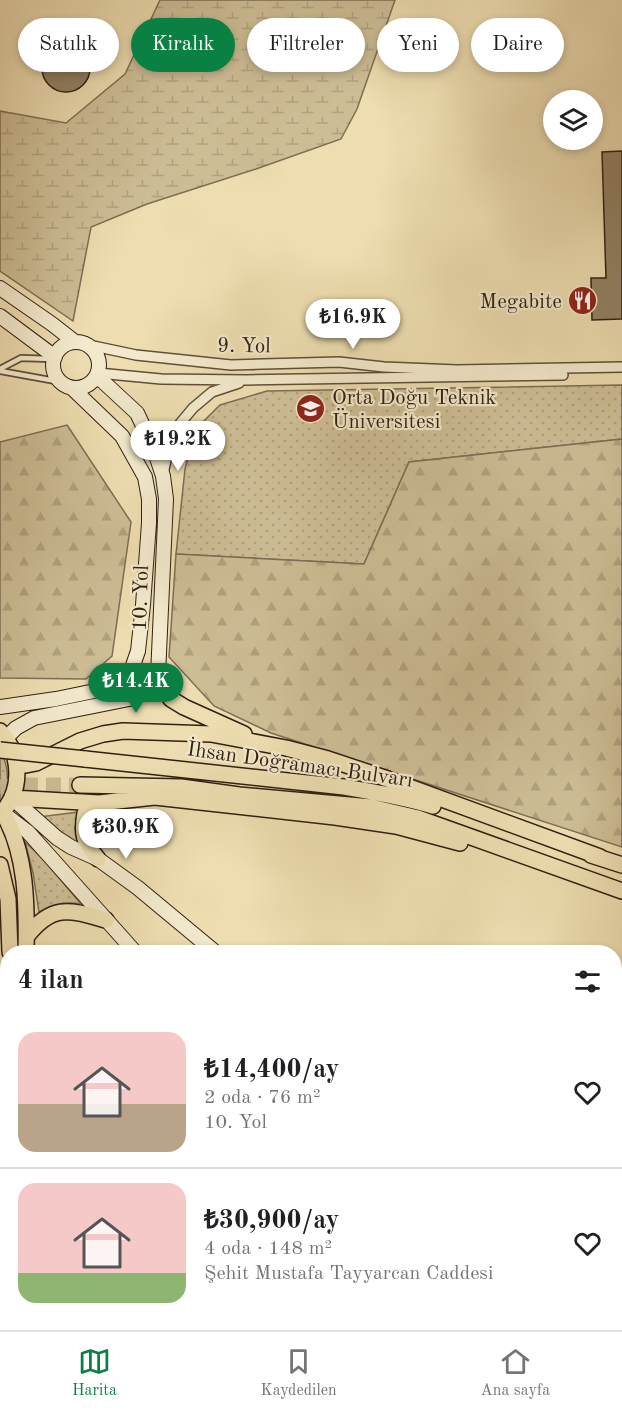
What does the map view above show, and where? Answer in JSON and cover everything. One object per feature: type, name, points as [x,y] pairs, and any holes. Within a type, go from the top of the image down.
[{"type":"main road","points":[[158,675],[165,692],[171,699],[266,744]]},
{"type":"main road","points":[[17,765],[36,763],[80,741],[103,734],[123,731],[210,734],[266,744],[328,759],[600,857]]},
{"type":"main road","points":[[2,739],[11,746],[17,765],[12,798],[1,814],[15,837],[21,867],[26,904],[26,945]]},
{"type":"main road","name":"İhsan Doğramacı Bulvarı","points":[[2,739],[85,759],[375,792],[417,801],[622,865]]},
{"type":"main road","name":"İhsan Doğramacı Bulvarı","points":[[80,784],[181,787],[239,795],[371,807],[418,818],[622,891]]},
{"type":"main road","points":[[12,798],[99,803],[155,797],[335,817],[396,826],[573,873]]},
{"type":"main road","points":[[98,859],[88,847],[82,830],[85,813],[99,803]]},
{"type":"main road","points":[[0,860],[21,867]]},
{"type":"main road","points":[[0,865],[8,899],[10,945]]},
{"type":"main road","points":[[27,936],[39,921],[55,913],[76,912],[106,920]]},
{"type":"street","name":"10. Yol","points":[[0,288],[95,352],[98,359],[97,375],[136,413],[154,449],[163,476],[166,499],[158,675]]},
{"type":"street","points":[[0,316],[55,358]]},
{"type":"street","points":[[79,343],[63,347],[55,358],[54,372],[67,385],[86,386],[97,375]]},
{"type":"street","name":"9. Yol","points":[[79,343],[136,355],[231,365],[339,362],[384,367],[458,370],[622,367]]},
{"type":"street","name":"9. Yol","points":[[97,375],[161,379],[246,380],[622,373]]},
{"type":"street","name":"9. Yol","points":[[163,476],[169,447],[178,426],[193,408],[212,392],[246,380]]},
{"type":"street","name":"10. Yol","points":[[0,707],[114,687],[130,674],[138,651],[144,605],[149,523],[149,499],[145,477],[123,436],[67,385]]},
{"type":"street","points":[[144,605],[161,603]]},
{"type":"street","points":[[138,651],[159,650]]},
{"type":"street","points":[[2,739],[34,718],[134,698],[152,685],[158,675]]},
{"type":"street","points":[[12,798],[57,838],[98,859],[138,888],[207,945]]},
{"type":"street","points":[[1,814],[28,832],[129,945]]},
{"type":"street","points":[[118,933],[122,945]]},
{"type":"lane","points":[[0,370],[21,358],[55,358]]},
{"type":"lane","points":[[0,370],[67,385]]},
{"type":"lane","points":[[0,1246],[0,1256]]},
{"type":"green space","points":[[160,0],[395,0],[389,18],[377,18],[377,52],[357,109],[341,139],[147,204],[91,227],[73,321],[0,271],[0,111],[66,123],[125,74],[131,61],[131,72],[235,72],[235,18],[151,18]]},
{"type":"green space","points":[[622,385],[622,439],[409,462],[364,564],[176,554],[185,469],[196,429],[220,405],[267,391]]},
{"type":"green space","points":[[67,425],[131,522],[112,656],[86,679],[0,678],[0,442]]},
{"type":"green space","points":[[622,439],[622,847],[271,733],[214,706],[169,657],[176,554],[364,564],[409,462]]},
{"type":"green space","points":[[0,751],[6,764],[8,778],[0,805]]},
{"type":"green space","points":[[79,812],[75,828],[80,846],[39,817]]},
{"type":"green space","points":[[25,842],[42,858],[81,904],[59,904],[39,912]]},
{"type":"building","points":[[90,72],[83,85],[71,92],[61,92],[53,88],[42,73]]},
{"type":"building","points":[[622,151],[622,319],[592,320],[591,278],[606,278],[602,152]]},
{"type":"tunnel","points":[[0,787],[80,785]]},
{"type":"place","name":"Megabite","points":[[583,301]]},
{"type":"place","name":"Orta Doğu Teknik Üniversitesi","points":[[311,409]]}]
